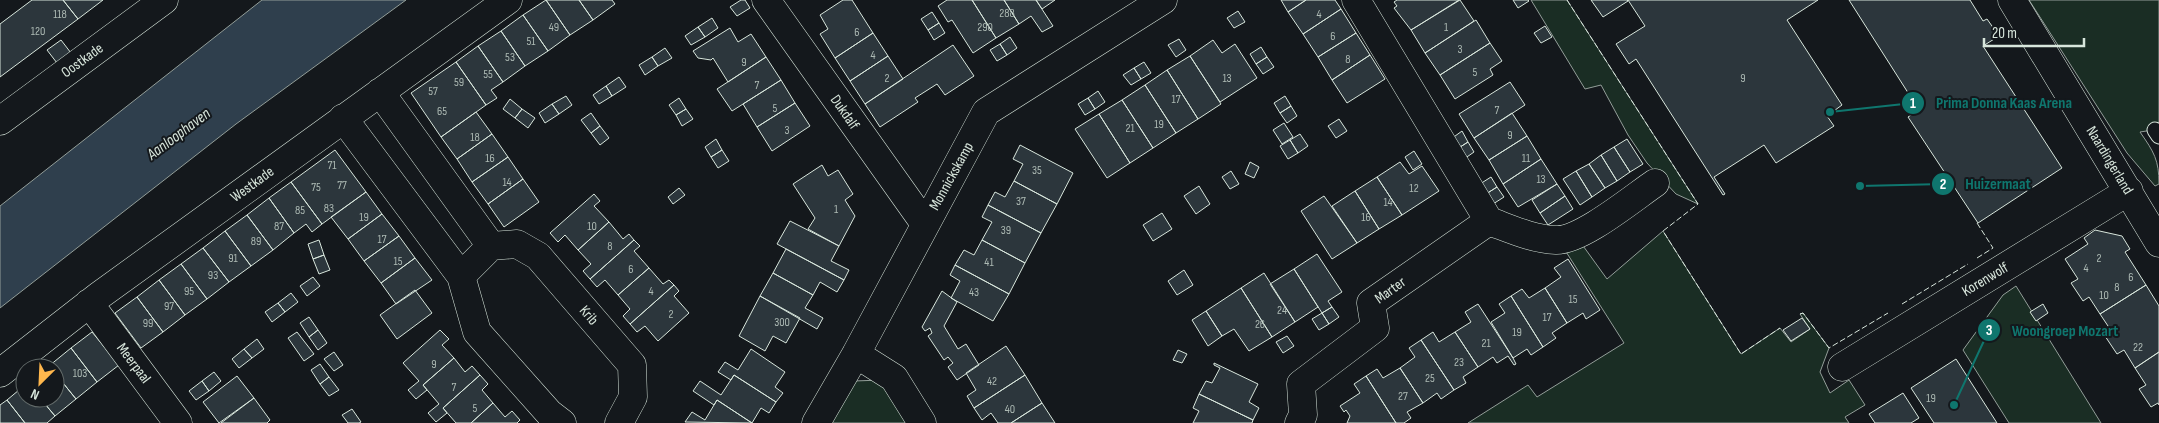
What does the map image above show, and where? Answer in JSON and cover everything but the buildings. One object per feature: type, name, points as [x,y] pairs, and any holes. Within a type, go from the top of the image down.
[{"type":"street","name":"Oostkade","points":[[0,121],[164,0]]},
{"type":"street","name":"Westkade","points":[[0,373],[89,303],[508,0]]},
{"type":"street","name":"Dukdalf","points":[[766,0],[924,224]]},
{"type":"street","name":"Monnickskamp","points":[[816,423],[856,354],[924,224],[986,112],[1164,0]]},
{"type":"street","points":[[1356,0],[1489,221],[1527,236],[1558,240],[1586,231],[1655,183]]},
{"type":"street","name":"Naardingerland","points":[[2012,0],[2159,243]]},
{"type":"street","points":[[380,92],[491,246],[461,276]]},
{"type":"street","points":[[343,118],[461,276],[477,332],[549,413],[562,423]]},
{"type":"street","name":"Korenwolf","points":[[1842,367],[2129,191]]},
{"type":"street","name":"Marter","points":[[1299,423],[1303,416],[1301,384],[1375,328],[1371,303],[1489,221]]},
{"type":"street","name":"Krib","points":[[491,246],[517,244],[538,256],[632,365],[633,397],[619,423]]},
{"type":"street","name":"Meerpaal","points":[[89,303],[178,423]]},
{"type":"street","points":[[856,354],[894,378],[922,423]]},
{"type":"green space","points":[[1531,0],[1567,0],[1698,204],[1676,194],[1647,163],[1628,135],[1601,85],[1585,89]]},
{"type":"green space","points":[[2029,0],[2159,0],[2159,129],[2140,132],[2155,156],[2159,184],[2155,186],[2127,153]]},
{"type":"green space","points":[[1663,231],[1741,354],[1780,328],[1791,342],[1810,329],[1800,314],[1803,313],[1829,348],[1820,372],[1830,393],[1849,380],[1865,405],[1845,417],[1849,423],[1468,423],[1528,385],[1537,397],[1624,343],[1563,247],[1581,243],[1607,279]]},
{"type":"green space","points":[[2016,286],[2101,423],[2009,423],[1963,350],[2003,295]]},
{"type":"green space","points":[[882,380],[909,423],[826,423],[854,381]]},
{"type":"water","name":"Aanloophaven","points":[[262,0],[406,0],[236,124],[0,308],[0,206]]},
{"type":"fence","points":[[1567,0],[1698,204],[1663,231],[1741,354],[1780,328]]},
{"type":"fence","points":[[1977,223],[1993,248],[1977,258]]},
{"type":"fence","points":[[1902,304],[1968,264]]},
{"type":"fence","points":[[1800,314],[1803,313],[1829,348],[1888,313]]},
{"type":"place","name":"Prima Donna Kaas Arena","points":[[1830,112]]},
{"type":"place","name":"Huizermaat","points":[[1860,186]]},
{"type":"place","name":"Woongroep Mozart","points":[[1954,405]]}]
